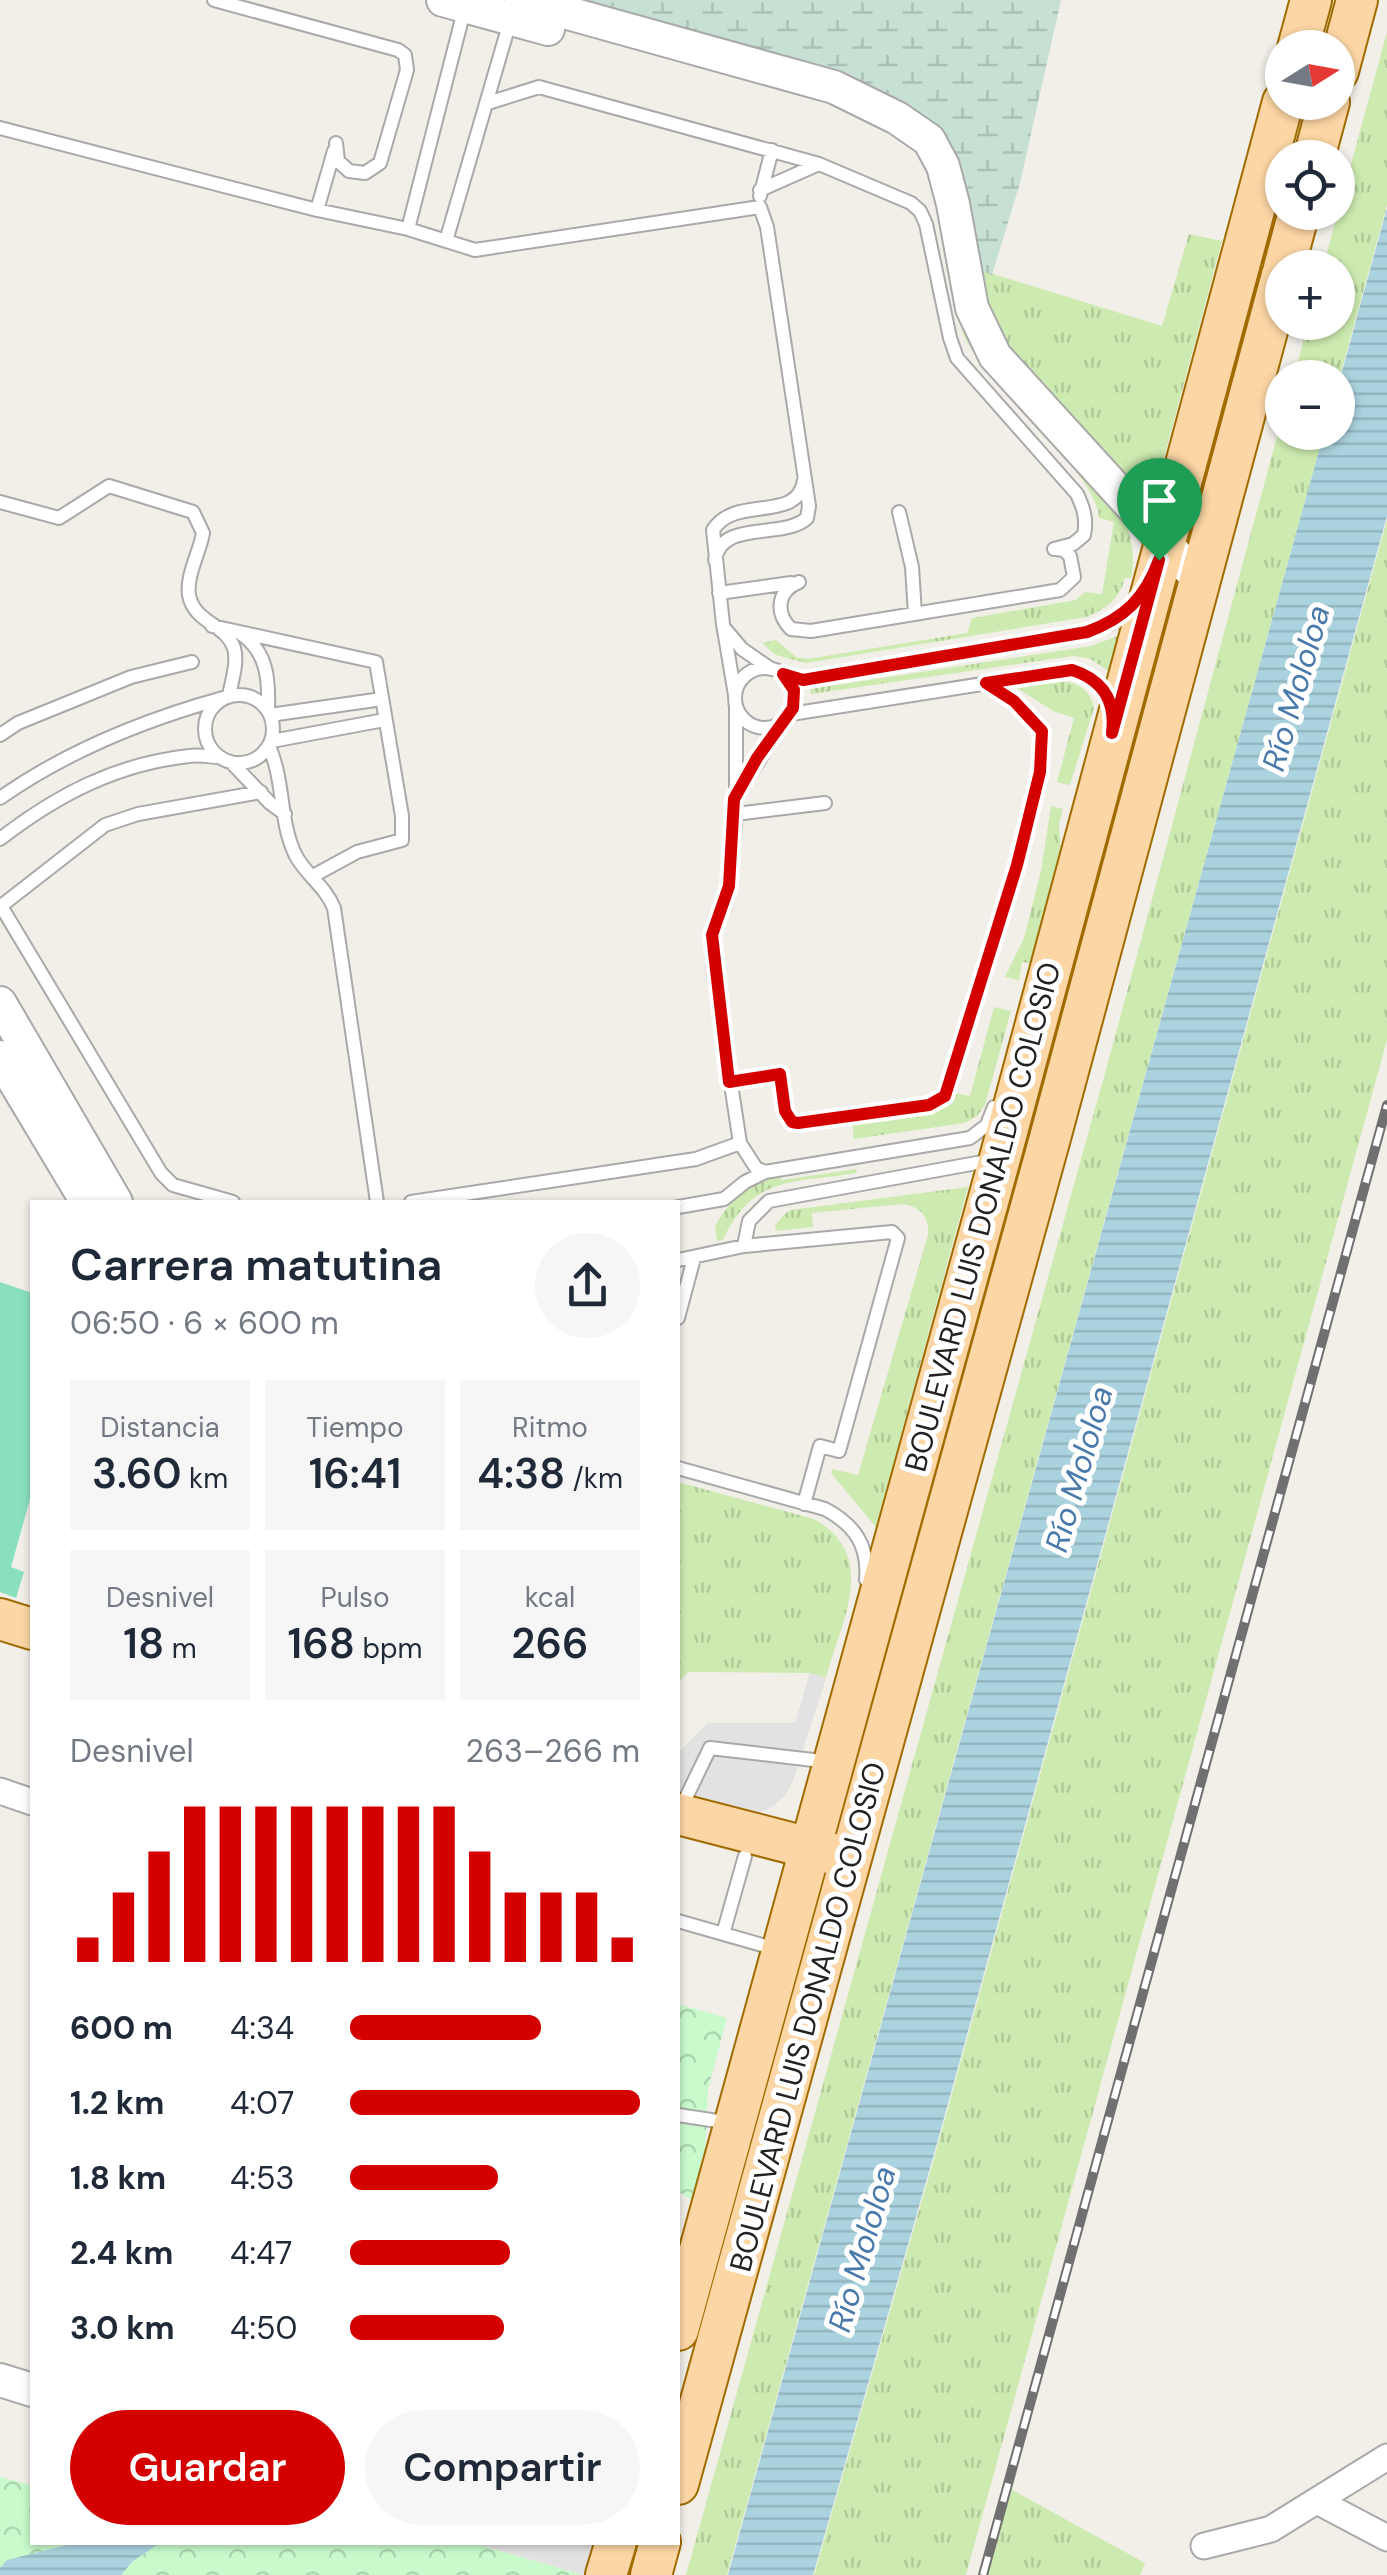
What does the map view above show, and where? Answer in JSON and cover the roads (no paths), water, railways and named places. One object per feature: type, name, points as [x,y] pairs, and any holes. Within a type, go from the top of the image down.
[{"type":"main road","points":[[1303,30],[1311,0]]},
{"type":"main road","points":[[1349,30],[1357,0]]},
{"type":"main road","name":"BOULEVARD LUIS DONALDO COLOSIO","points":[[680,2314],[684,2281],[734,2124],[833,1762],[860,1632],[1000,1158],[1031,1006],[1072,890],[1279,120]]},
{"type":"main road","name":"BOULEVARD LUIS DONALDO COLOSIO","points":[[680,2477],[1050,1138],[1265,339]]},
{"type":"main road","points":[[1050,1138],[1045,1146],[1034,1150],[1024,1144],[1022,1135],[1079,916],[1072,890]]},
{"type":"main road","points":[[954,1481],[948,1452],[1020,1192],[1014,1168],[1000,1158]]},
{"type":"main road","points":[[0,1601],[30,1608]]},
{"type":"main road","points":[[0,1619],[30,1628]]},
{"type":"main road","points":[[680,1815],[848,1872]]},
{"type":"main road","points":[[680,1839],[744,1856],[806,1860]]},
{"type":"main road","points":[[606,2575],[615,2545]]},
{"type":"main road","points":[[650,2575],[659,2545]]},
{"type":"street","points":[[459,2],[516,6],[834,87],[897,118],[930,140],[943,166],[972,308],[995,356],[1162,551],[1200,582]]},
{"type":"street","points":[[0,1002],[115,1200]]},
{"type":"street","points":[[0,1057],[85,1200]]},
{"type":"street","points":[[0,1791],[30,1801]]},
{"type":"street","points":[[0,2380],[30,2389]]},
{"type":"street","points":[[1204,2546],[1271,2530],[1387,2457]]},
{"type":"street","points":[[1318,2501],[1387,2538]]},
{"type":"lane","points":[[214,0],[398,50],[407,61],[384,157],[372,170],[348,172],[338,161],[336,143],[317,210]]},
{"type":"lane","points":[[408,229],[459,2]]},
{"type":"lane","points":[[446,241],[516,6]]},
{"type":"lane","points":[[488,102],[539,87],[818,164],[900,197],[920,210],[957,358],[1077,494],[1086,516],[1084,536],[1054,549],[1064,550],[1073,565],[1074,577],[1060,590],[797,631],[784,620],[780,607],[786,590],[799,582],[719,593]]},
{"type":"lane","points":[[0,128],[317,210],[408,229],[475,250],[760,207]]},
{"type":"lane","points":[[715,560],[716,552],[728,538],[801,523],[807,518],[805,477],[767,227],[760,207],[760,190],[772,150]]},
{"type":"lane","points":[[760,190],[818,164]]},
{"type":"lane","points":[[805,477],[803,488],[790,502],[738,511],[719,520],[713,530],[723,624],[742,718],[752,726],[770,728],[786,718],[1072,670],[1086,674],[1110,697],[1115,713],[1112,733]]},
{"type":"lane","points":[[0,502],[59,518],[110,486],[193,512],[203,533],[189,584],[190,596],[200,618],[227,636],[234,649],[229,696],[210,712],[205,730],[208,742],[285,814]]},
{"type":"lane","points":[[899,512],[912,567],[915,614]]},
{"type":"lane","points":[[760,1170],[740,1143],[712,935],[729,886],[736,814],[739,683],[759,669],[803,680],[1087,632],[1112,623],[1133,606],[1150,585],[1162,551]]},
{"type":"lane","points":[[723,624],[742,649],[777,672],[795,696],[786,718],[734,799]]},
{"type":"lane","points":[[212,626],[376,662],[402,816],[402,840],[357,852],[314,876]]},
{"type":"lane","points":[[238,631],[257,648],[269,678],[270,744],[280,775],[288,833],[298,859],[327,890],[334,908],[377,1200]]},
{"type":"lane","points":[[0,735],[18,722],[130,677],[192,662]]},
{"type":"lane","points":[[0,798],[56,761],[84,748],[269,678]]},
{"type":"lane","points":[[729,1082],[780,1074],[785,1111],[792,1122],[798,1123],[929,1105],[945,1096],[1017,865],[1040,772],[1042,731],[1014,701],[986,683]]},
{"type":"lane","points":[[229,696],[254,698],[269,712],[375,700]]},
{"type":"lane","points":[[0,839],[70,790],[125,768],[188,756],[244,763],[256,759],[270,744],[379,720]]},
{"type":"lane","points":[[226,1200],[173,1184],[161,1173],[1,906],[105,825],[121,818],[261,792]]},
{"type":"lane","points":[[736,814],[824,802]]},
{"type":"lane","points":[[680,1207],[724,1199],[760,1170],[970,1138],[986,1125],[996,1098]]},
{"type":"lane","points":[[424,1200],[696,1159],[740,1143]]},
{"type":"lane","points":[[726,1150],[760,1170]]},
{"type":"lane","points":[[744,1246],[749,1222],[769,1201],[1000,1158]]},
{"type":"lane","points":[[680,1260],[744,1246],[892,1232],[898,1238],[838,1451],[820,1446],[804,1504]]},
{"type":"lane","points":[[680,1310],[694,1258]]},
{"type":"lane","points":[[680,1469],[842,1518],[864,1546],[868,1564],[862,1596]]},
{"type":"lane","points":[[680,1810],[710,1748],[833,1762]]},
{"type":"lane","points":[[723,1934],[744,1856]]},
{"type":"lane","points":[[680,1922],[781,1951]]},
{"type":"lane","points":[[680,2115],[734,2124]]},
{"type":"water","name":"Río Mololoa","points":[[1387,208],[1387,516],[934,2154],[813,2575],[728,2575],[1319,450],[1355,450],[1355,360],[1345,360],[1351,340],[1355,340],[1355,324]]},
{"type":"water","points":[[67,2545],[157,2545],[133,2561],[121,2575],[0,2575],[7,2560]]},
{"type":"railway","points":[[983,2575],[1387,1105]]}]
